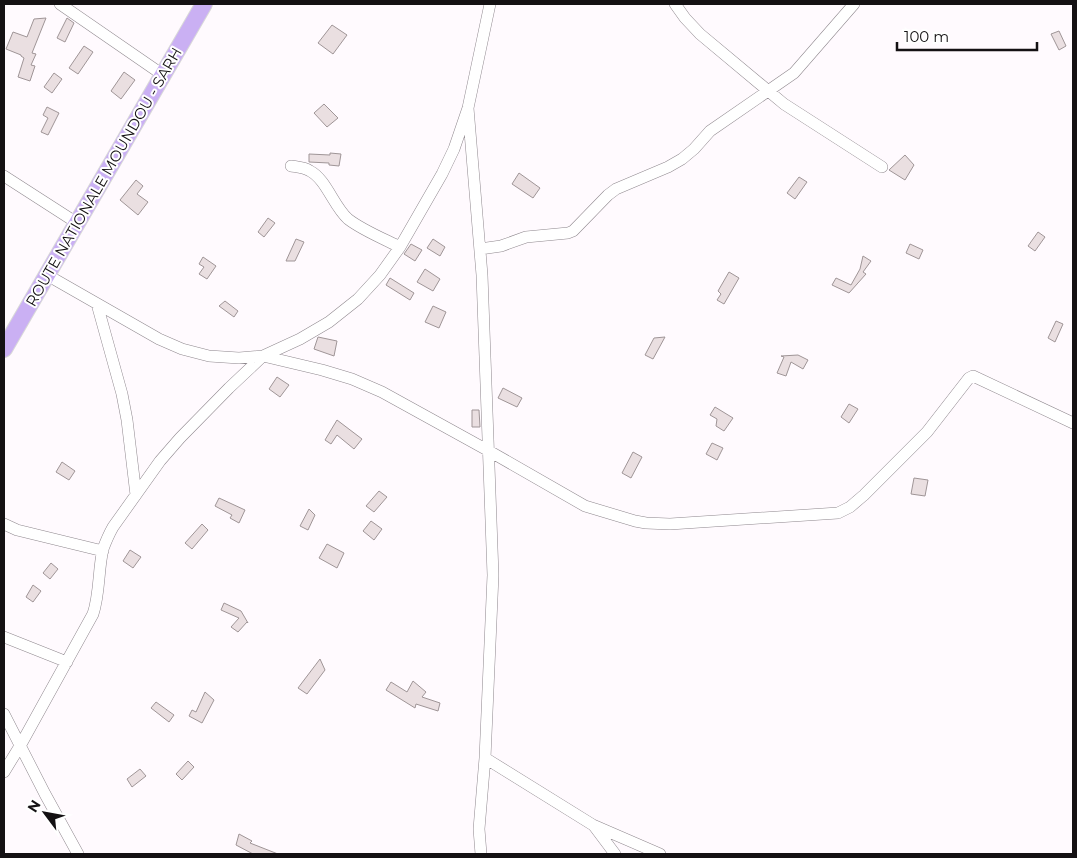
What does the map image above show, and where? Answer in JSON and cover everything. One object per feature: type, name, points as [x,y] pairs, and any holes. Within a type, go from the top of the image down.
[{"type":"highway","name":"ROUTE NATIONALE MOUNDOU - SARH","points":[[4,350],[204,4]]},
{"type":"street","points":[[60,4],[163,75]]},
{"type":"street","points":[[4,772],[88,624],[97,602],[103,551],[107,538],[160,461],[228,388],[262,356],[300,339],[330,322],[358,299],[380,275],[400,248],[454,149],[468,108],[490,4]]},
{"type":"street","points":[[675,4],[700,34],[768,91],[794,111],[882,168]]},
{"type":"street","points":[[480,249],[501,246],[526,237],[573,231],[608,194],[668,167],[682,158],[694,149],[710,131],[799,68],[854,4]]},
{"type":"street","points":[[468,108],[480,249],[490,451],[493,575],[485,758],[479,829],[480,854]]},
{"type":"street","points":[[291,166],[310,170],[317,176],[341,212],[355,224],[400,248]]},
{"type":"street","points":[[4,176],[77,223]]},
{"type":"street","points":[[47,275],[182,349],[209,356],[239,358],[262,356],[352,379],[382,392],[585,506],[635,521],[670,524],[838,513],[844,511],[864,495],[927,432],[973,376],[1073,423]]},
{"type":"street","points":[[97,304],[128,420],[136,495]]},
{"type":"street","points":[[4,524],[17,530],[103,551]]},
{"type":"street","points":[[4,637],[67,662]]},
{"type":"street","points":[[4,714],[78,854]]},
{"type":"street","points":[[485,758],[593,825],[660,854]]},
{"type":"street","points":[[593,825],[615,854]]},
{"type":"building","points":[[46,18],[32,53],[36,54],[31,65],[35,66],[30,81],[18,77],[24,58],[6,49],[13,32],[27,37],[34,19]]},
{"type":"building","points":[[67,18],[74,23],[65,42],[57,38]]},
{"type":"building","points":[[332,25],[347,35],[333,54],[318,43]]},
{"type":"building","points":[[1059,31],[1066,46],[1059,50],[1051,34]]},
{"type":"building","points":[[84,46],[93,52],[78,74],[69,68]]},
{"type":"building","points":[[124,72],[135,80],[121,99],[111,91]]},
{"type":"building","points":[[54,73],[62,79],[52,93],[44,87]]},
{"type":"building","points":[[324,104],[338,118],[327,127],[314,113]]},
{"type":"building","points":[[47,107],[59,113],[48,135],[41,132],[48,118],[43,115]]},
{"type":"building","points":[[330,153],[341,154],[339,166],[329,165],[329,163],[309,162],[309,154],[330,155]]},
{"type":"building","points":[[905,155],[914,165],[905,180],[889,170]]},
{"type":"building","points":[[519,173],[540,188],[533,198],[512,184]]},
{"type":"building","points":[[799,177],[807,182],[795,199],[787,193]]},
{"type":"building","points":[[136,180],[143,186],[137,194],[148,202],[138,215],[120,200]]},
{"type":"building","points":[[268,218],[275,223],[264,237],[258,232]]},
{"type":"building","points":[[1038,232],[1045,237],[1035,251],[1028,246]]},
{"type":"building","points":[[296,239],[304,242],[295,261],[286,261]]},
{"type":"building","points":[[433,239],[445,247],[440,256],[427,248]]},
{"type":"building","points":[[411,244],[422,250],[415,261],[404,254]]},
{"type":"building","points":[[910,244],[923,250],[919,259],[906,253]]},
{"type":"building","points":[[863,256],[871,261],[863,272],[866,274],[849,293],[832,285],[836,278],[851,285],[860,269]]},
{"type":"building","points":[[203,257],[216,266],[207,279],[199,274],[204,267],[199,264]]},
{"type":"building","points":[[425,269],[440,279],[433,291],[417,282]]},
{"type":"building","points":[[729,272],[739,278],[724,304],[717,300],[721,294],[718,291]]},
{"type":"building","points":[[390,278],[414,293],[410,300],[386,285]]},
{"type":"building","points":[[225,301],[238,311],[234,317],[219,306]]},
{"type":"building","points":[[433,306],[446,312],[439,328],[425,322]]},
{"type":"building","points":[[1056,321],[1063,324],[1055,342],[1048,338]]},
{"type":"building","points":[[318,337],[337,341],[334,356],[314,349]]},
{"type":"building","points":[[665,337],[653,359],[645,355],[654,338]]},
{"type":"building","points":[[798,355],[808,360],[803,369],[791,362],[786,376],[777,373],[784,357],[781,356]]},
{"type":"building","points":[[277,377],[289,385],[280,397],[269,389]]},
{"type":"building","points":[[503,388],[522,398],[517,407],[498,398]]},
{"type":"building","points":[[849,404],[858,409],[849,423],[841,417]]},
{"type":"building","points":[[715,407],[733,418],[724,431],[716,426],[717,419],[710,415]]},
{"type":"building","points":[[472,410],[479,410],[480,427],[472,427]]},
{"type":"building","points":[[337,420],[362,439],[354,449],[337,435],[331,444],[325,440]]},
{"type":"building","points":[[712,443],[723,448],[717,460],[706,454]]},
{"type":"building","points":[[633,452],[642,457],[631,478],[622,473]]},
{"type":"building","points":[[62,462],[75,471],[69,480],[56,472]]},
{"type":"building","points":[[914,478],[928,480],[925,496],[911,494]]},
{"type":"building","points":[[379,491],[387,497],[374,512],[366,506]]},
{"type":"building","points":[[219,498],[245,510],[239,523],[230,518],[232,515],[215,506]]},
{"type":"building","points":[[309,509],[315,515],[308,530],[300,526]]},
{"type":"building","points":[[371,521],[382,529],[374,540],[363,531]]},
{"type":"building","points":[[202,524],[208,530],[192,549],[185,543]]},
{"type":"building","points":[[327,544],[344,553],[337,568],[319,558]]},
{"type":"building","points":[[130,550],[141,557],[133,568],[123,561]]},
{"type":"building","points":[[51,563],[58,569],[50,579],[43,573]]},
{"type":"building","points":[[33,585],[41,591],[33,602],[26,597]]},
{"type":"building","points":[[224,603],[241,611],[248,623],[238,632],[231,627],[239,618],[221,610]]},
{"type":"building","points":[[320,659],[325,670],[307,694],[298,688]]},
{"type":"building","points":[[413,681],[426,692],[422,697],[440,703],[438,711],[416,704],[415,708],[386,690],[391,682],[407,692]]},
{"type":"building","points":[[205,692],[214,700],[202,723],[189,716],[192,710],[196,712]]},
{"type":"building","points":[[156,702],[174,715],[169,722],[151,708]]},
{"type":"building","points":[[188,761],[194,767],[182,780],[176,774]]},
{"type":"building","points":[[140,769],[146,776],[132,787],[127,779]]},
{"type":"building","points":[[239,834],[252,841],[250,843],[278,854],[253,854],[236,845]]}]
